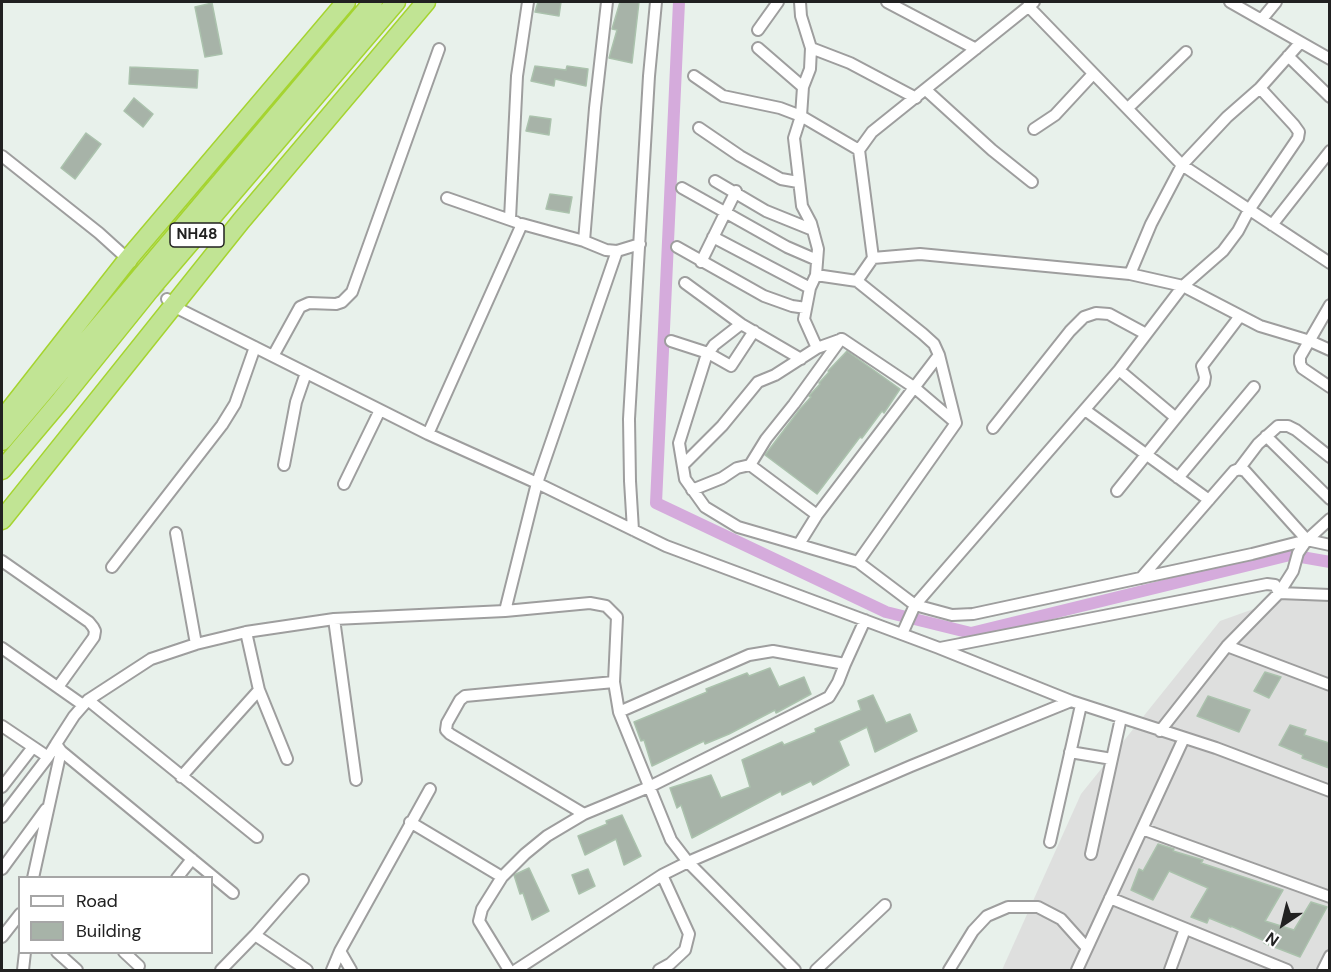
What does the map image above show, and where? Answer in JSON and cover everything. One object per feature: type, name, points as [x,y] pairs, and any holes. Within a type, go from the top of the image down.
[{"type":"highway","points":[[2,420],[8,402],[130,262],[346,2]]},
{"type":"highway","name":"NH48","points":[[2,441],[373,2]]},
{"type":"highway","name":"NH48","points":[[2,470],[153,287],[396,2]]},
{"type":"highway","points":[[2,520],[170,303],[426,2]]},
{"type":"street","points":[[510,219],[517,76],[528,2]]},
{"type":"street","points":[[584,241],[607,2]]},
{"type":"street","points":[[633,530],[629,419],[656,2]]},
{"type":"street","points":[[758,30],[778,2]]},
{"type":"street","points":[[800,2],[801,16],[811,48],[810,69],[803,87],[801,116],[794,138],[802,206],[813,230],[818,249],[816,275],[810,288],[804,319],[817,348]]},
{"type":"street","points":[[887,2],[976,49]]},
{"type":"street","points":[[1230,2],[1329,59]]},
{"type":"street","points":[[1262,19],[1276,2]]},
{"type":"street","points":[[857,281],[873,258],[859,150],[872,132],[1031,4],[1093,74],[1182,165],[1329,263]]},
{"type":"street","points":[[1130,274],[1151,224],[1182,165],[1227,117],[1260,88],[1300,43]]},
{"type":"street","points":[[758,48],[803,87]]},
{"type":"street","points":[[811,48],[850,63],[916,98]]},
{"type":"street","points":[[273,356],[300,307],[309,303],[336,304],[348,298],[352,292],[439,49]]},
{"type":"street","points":[[1128,108],[1186,52]]},
{"type":"street","points":[[1288,56],[1329,97]]},
{"type":"street","points":[[1034,129],[1055,115],[1093,74]]},
{"type":"street","points":[[694,76],[723,96],[780,108],[801,116],[859,150]]},
{"type":"street","points":[[903,632],[914,607],[1119,370],[1183,286],[1223,251],[1238,231],[1249,210],[1298,138],[1299,132],[1260,88]]},
{"type":"street","points":[[926,90],[992,150],[1032,182]]},
{"type":"street","points":[[699,128],[740,156],[782,178],[798,182]]},
{"type":"street","points":[[1272,225],[1329,151]]},
{"type":"street","points":[[2,156],[99,233],[130,262]]},
{"type":"street","points":[[716,181],[766,211],[813,230]]},
{"type":"street","points":[[682,188],[787,247],[817,260]]},
{"type":"street","points":[[701,262],[736,191]]},
{"type":"street","points":[[447,198],[522,224],[606,249],[617,251],[640,244]]},
{"type":"street","points":[[428,434],[522,224]]},
{"type":"street","points":[[713,237],[810,288]]},
{"type":"street","points":[[677,247],[764,296],[792,306],[806,308]]},
{"type":"street","points":[[505,611],[537,483],[617,251]]},
{"type":"street","points":[[873,258],[920,254],[1130,274],[1183,286],[1260,326],[1310,341],[1329,350]]},
{"type":"street","points":[[816,275],[857,281],[934,344],[939,355],[956,423],[858,562]]},
{"type":"street","points":[[685,284],[741,324],[801,359]]},
{"type":"street","points":[[170,303],[428,434],[537,483],[666,546],[903,632],[1076,703],[1184,738],[1329,791]]},
{"type":"street","points":[[1329,305],[1300,357],[1299,363],[1302,368],[1329,387]]},
{"type":"street","points":[[993,428],[1070,331],[1084,317],[1096,313],[1109,314],[1146,334]]},
{"type":"street","points":[[1117,491],[1204,383],[1202,366],[1240,316]]},
{"type":"street","points":[[741,324],[714,345],[708,353],[679,443],[685,478],[692,490],[705,507],[738,527],[858,562],[914,607],[952,615],[973,614],[1307,540],[1329,545]]},
{"type":"street","points":[[671,342],[708,353],[731,366],[754,331]]},
{"type":"street","points":[[842,339],[915,388],[956,423]]},
{"type":"street","points":[[682,465],[722,426],[758,382],[776,375],[817,348],[842,339]]},
{"type":"street","points":[[692,490],[722,478],[737,468],[750,465],[766,439],[842,339]]},
{"type":"street","points":[[112,567],[226,418],[235,404],[255,347]]},
{"type":"street","points":[[799,544],[817,515],[939,355]]},
{"type":"street","points":[[1119,370],[1176,418]]},
{"type":"street","points":[[284,465],[297,402],[306,373]]},
{"type":"street","points":[[1179,478],[1254,387]]},
{"type":"street","points":[[344,484],[380,410]]},
{"type":"street","points":[[1085,410],[1209,500]]},
{"type":"street","points":[[1141,578],[1234,471],[1239,469],[1266,436],[1278,426],[1288,426],[1296,430],[1329,456]]},
{"type":"street","points":[[1266,436],[1329,499]]},
{"type":"street","points":[[750,465],[817,515]]},
{"type":"street","points":[[1239,469],[1245,471],[1307,540]]},
{"type":"street","points":[[1160,731],[1227,646],[1280,593],[1293,571],[1298,553],[1307,540],[1329,519]]},
{"type":"street","points":[[176,533],[196,644]]},
{"type":"street","points":[[2,561],[93,627],[94,637],[58,687]]},
{"type":"street","points":[[939,648],[1267,584],[1275,585],[1280,593]]},
{"type":"street","points":[[1280,593],[1329,595]]},
{"type":"street","points":[[36,876],[58,748],[74,716],[86,703],[151,659],[196,644],[246,632],[334,619],[505,611],[591,603],[606,606],[616,617],[614,682],[619,712],[671,840],[688,862],[795,970]]},
{"type":"street","points":[[334,619],[356,780]]},
{"type":"street","points":[[509,970],[479,921],[482,909],[502,877],[525,854],[547,836],[584,814],[650,787],[829,697],[865,620]]},
{"type":"street","points":[[246,632],[259,690],[287,759]]},
{"type":"street","points":[[1227,646],[1329,685]]},
{"type":"street","points":[[2,648],[58,687],[86,703],[257,837]]},
{"type":"street","points":[[619,712],[749,655],[773,651],[844,664]]},
{"type":"street","points":[[584,814],[450,734],[446,730],[447,723],[460,700],[465,696],[614,682]]},
{"type":"street","points":[[181,777],[259,690]]},
{"type":"street","points":[[1050,842],[1070,752],[1076,703]]},
{"type":"street","points":[[516,970],[662,875],[688,862],[911,766],[1076,703]]},
{"type":"street","points":[[1090,854],[1121,718]]},
{"type":"street","points":[[2,726],[48,758]]},
{"type":"street","points":[[1077,970],[1184,738]]},
{"type":"street","points":[[2,787],[33,747]]},
{"type":"street","points":[[2,817],[58,748]]},
{"type":"street","points":[[58,748],[212,876]]},
{"type":"street","points":[[1070,752],[1112,759]]},
{"type":"street","points":[[332,970],[340,951],[430,789]]},
{"type":"street","points":[[2,869],[49,804]]},
{"type":"street","points":[[410,822],[502,877]]},
{"type":"street","points":[[1142,829],[1329,897]]},
{"type":"street","points":[[179,876],[192,859]]},
{"type":"street","points":[[659,970],[668,967],[685,950],[689,934],[662,875]]},
{"type":"street","points":[[213,876],[233,893]]},
{"type":"street","points":[[221,970],[303,880]]},
{"type":"street","points":[[1110,898],[1287,970]]},
{"type":"street","points":[[816,970],[885,905]]},
{"type":"street","points":[[949,970],[973,931],[987,916],[1008,908],[1038,907],[1060,919],[1087,948]]},
{"type":"street","points":[[2,937],[18,917]]},
{"type":"street","points":[[1170,970],[1185,929]]},
{"type":"street","points":[[255,935],[307,970]]},
{"type":"street","points":[[340,951],[351,970]]},
{"type":"street","points":[[23,970],[25,954]]},
{"type":"street","points":[[59,954],[77,970]]},
{"type":"street","points":[[126,954],[139,966]]},
{"type":"street","points":[[1323,970],[1329,956]]},
{"type":"shaded area","points":[[1301,592],[1329,596],[1329,970],[1002,970],[1081,794],[1220,621]]},
{"type":"building","points":[[538,2],[561,2],[559,16],[535,12]]},
{"type":"building","points":[[620,2],[639,2],[632,63],[609,58],[617,30],[612,29]]},
{"type":"building","points":[[212,3],[222,54],[205,57],[195,7]]},
{"type":"building","points":[[535,66],[566,70],[567,66],[588,69],[586,86],[555,79],[554,86],[531,81]]},
{"type":"building","points":[[130,67],[198,70],[197,88],[129,84]]},
{"type":"building","points":[[134,98],[153,114],[143,127],[124,111]]},
{"type":"building","points":[[530,116],[551,119],[549,135],[526,131]]},
{"type":"building","points":[[86,133],[101,144],[75,179],[61,168]]},
{"type":"building","points":[[550,194],[572,197],[569,213],[546,209]]},
{"type":"building","points":[[847,351],[900,389],[884,413],[882,411],[862,438],[860,437],[817,494],[765,455],[811,397],[809,396],[828,371]]},
{"type":"building","points":[[770,668],[779,687],[804,677],[811,694],[776,713],[775,710],[729,734],[705,744],[704,741],[652,766],[644,740],[641,741],[634,722],[707,692],[706,689],[747,673],[749,676]]},
{"type":"building","points":[[1265,672],[1281,677],[1269,698],[1254,691]]},
{"type":"building","points":[[873,695],[886,723],[910,714],[917,731],[875,752],[867,727],[839,741],[849,765],[813,785],[811,781],[782,795],[781,791],[692,838],[681,805],[677,808],[670,788],[711,775],[721,798],[750,787],[742,760],[782,742],[784,745],[816,732],[815,729],[861,710],[858,701]]},
{"type":"building","points":[[1208,696],[1250,710],[1239,732],[1197,716]]},
{"type":"building","points":[[1290,725],[1306,730],[1304,735],[1329,743],[1329,768],[1302,758],[1303,755],[1279,745]]},
{"type":"building","points":[[622,815],[641,856],[624,865],[616,839],[585,855],[578,836]]},
{"type":"building","points":[[1158,844],[1203,860],[1201,863],[1283,890],[1265,921],[1294,930],[1311,902],[1327,907],[1300,957],[1264,943],[1265,941],[1231,926],[1209,918],[1207,923],[1191,917],[1208,888],[1169,871],[1153,900],[1131,890],[1139,869],[1143,871]]},
{"type":"building","points":[[529,868],[549,911],[532,920],[514,875]]},
{"type":"building","points":[[588,869],[595,886],[579,894],[572,875]]},
{"type":"waterway","points":[[679,2],[656,503],[886,612],[971,633],[1290,555],[1330,562]]},
{"type":"tunnel","points":[[133,265],[167,299]]}]
